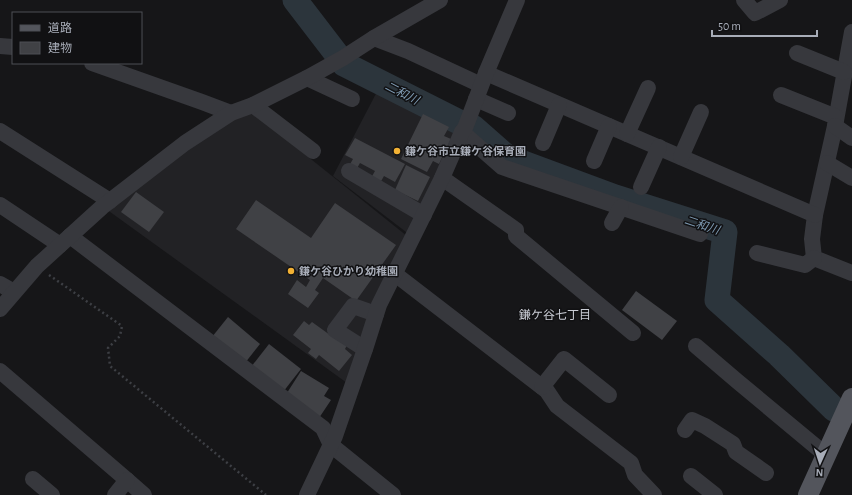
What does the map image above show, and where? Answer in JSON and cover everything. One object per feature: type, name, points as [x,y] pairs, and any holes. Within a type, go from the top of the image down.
[{"type":"main road","points":[[808,495],[826,455],[846,425],[852,398]]},
{"type":"street","points":[[0,309],[37,266],[110,201],[185,143],[231,113],[253,105],[307,78],[440,0]]},
{"type":"street","points":[[307,495],[335,436],[379,305],[442,178],[465,127],[517,0]]},
{"type":"street","points":[[744,0],[755,13],[780,0]]},
{"type":"street","points":[[814,258],[812,239],[816,214],[844,72],[850,57],[852,32]]},
{"type":"street","points":[[374,38],[408,51],[481,86],[560,105],[816,214]]},
{"type":"street","points":[[0,46],[12,47]]},
{"type":"street","points":[[797,53],[844,72]]},
{"type":"street","points":[[95,64],[231,113]]},
{"type":"street","points":[[307,78],[352,99]]},
{"type":"street","points":[[481,86],[508,113]]},
{"type":"street","points":[[627,134],[648,88]]},
{"type":"street","points":[[781,95],[835,122],[852,138]]},
{"type":"street","points":[[253,105],[313,151]]},
{"type":"street","points":[[543,143],[560,105]]},
{"type":"street","points":[[681,157],[701,112]]},
{"type":"street","points":[[594,161],[609,126]]},
{"type":"street","points":[[465,127],[502,167],[700,234]]},
{"type":"street","points":[[0,131],[110,201]]},
{"type":"street","points":[[641,187],[659,147]]},
{"type":"street","points":[[827,163],[852,178]]},
{"type":"street","points":[[349,171],[424,215]]},
{"type":"street","points":[[442,178],[516,230],[516,236],[633,333]]},
{"type":"street","points":[[0,205],[65,241],[324,428],[331,445],[393,495]]},
{"type":"street","points":[[612,223],[621,207]]},
{"type":"street","points":[[757,253],[805,266],[814,258]]},
{"type":"street","points":[[814,258],[852,272]]},
{"type":"street","points":[[395,274],[547,391],[557,406],[631,463],[635,475],[654,495]]},
{"type":"street","points":[[0,284],[14,292]]},
{"type":"street","points":[[365,350],[335,330],[353,306],[376,314]]},
{"type":"street","points":[[696,346],[826,455]]},
{"type":"street","points":[[542,387],[564,359],[609,395]]},
{"type":"street","points":[[0,371],[144,495]]},
{"type":"street","points":[[685,430],[692,420],[704,426],[733,444],[733,457],[766,473]]},
{"type":"street","points":[[691,476],[714,495]]},
{"type":"street","points":[[33,479],[52,495]]},
{"type":"street","points":[[115,495],[127,480]]},
{"type":"path","points":[[37,266],[122,326],[120,336],[108,348],[110,366],[266,495]]},
{"type":"shaded area","name":"鎌ケ谷市立鎌ケ谷保育園","points":[[380,86],[459,126],[410,235],[333,176]]},
{"type":"shaded area","name":"鎌ケ谷ひかり幼稚園","points":[[251,111],[407,236],[347,383],[106,209],[184,146]]},
{"type":"building","points":[[423,114],[449,127],[444,136],[451,139],[439,164],[433,161],[427,172],[401,159]]},
{"type":"building","points":[[355,138],[405,164],[395,182],[384,176],[380,183],[371,178],[375,171],[360,163],[356,170],[349,166],[353,159],[345,155]]},
{"type":"building","points":[[406,165],[430,177],[418,201],[395,190]]},
{"type":"building","points":[[136,192],[164,212],[149,232],[121,212]]},
{"type":"building","points":[[256,200],[311,238],[335,203],[396,245],[356,301],[323,278],[315,290],[319,293],[308,308],[288,294],[297,280],[306,287],[310,280],[236,229]]},
{"type":"building","points":[[636,291],[677,321],[662,340],[622,310]]},
{"type":"building","points":[[228,317],[260,344],[245,363],[212,337]]},
{"type":"building","points":[[304,321],[309,325],[312,322],[347,345],[345,349],[352,355],[339,371],[319,355],[316,359],[308,353],[311,349],[293,335]]},
{"type":"building","points":[[269,344],[301,369],[283,392],[251,367]]},
{"type":"building","points":[[301,371],[329,388],[324,396],[331,400],[319,418],[285,396]]},
{"type":"waterway","name":"二和川","points":[[295,0],[338,56]]},
{"type":"waterway","name":"二和川","points":[[344,64],[459,122]]},
{"type":"waterway","name":"二和川","points":[[473,127],[507,157],[615,197],[725,232],[717,300],[779,355],[834,409]]},
{"type":"place","name":"鎌ケ谷市立鎌ケ谷保育園","points":[[397,151]]},
{"type":"place","name":"鎌ケ谷ひかり幼稚園","points":[[291,271]]},
{"type":"district","name":"鎌ケ谷七丁目","points":[[555,315]]}]
